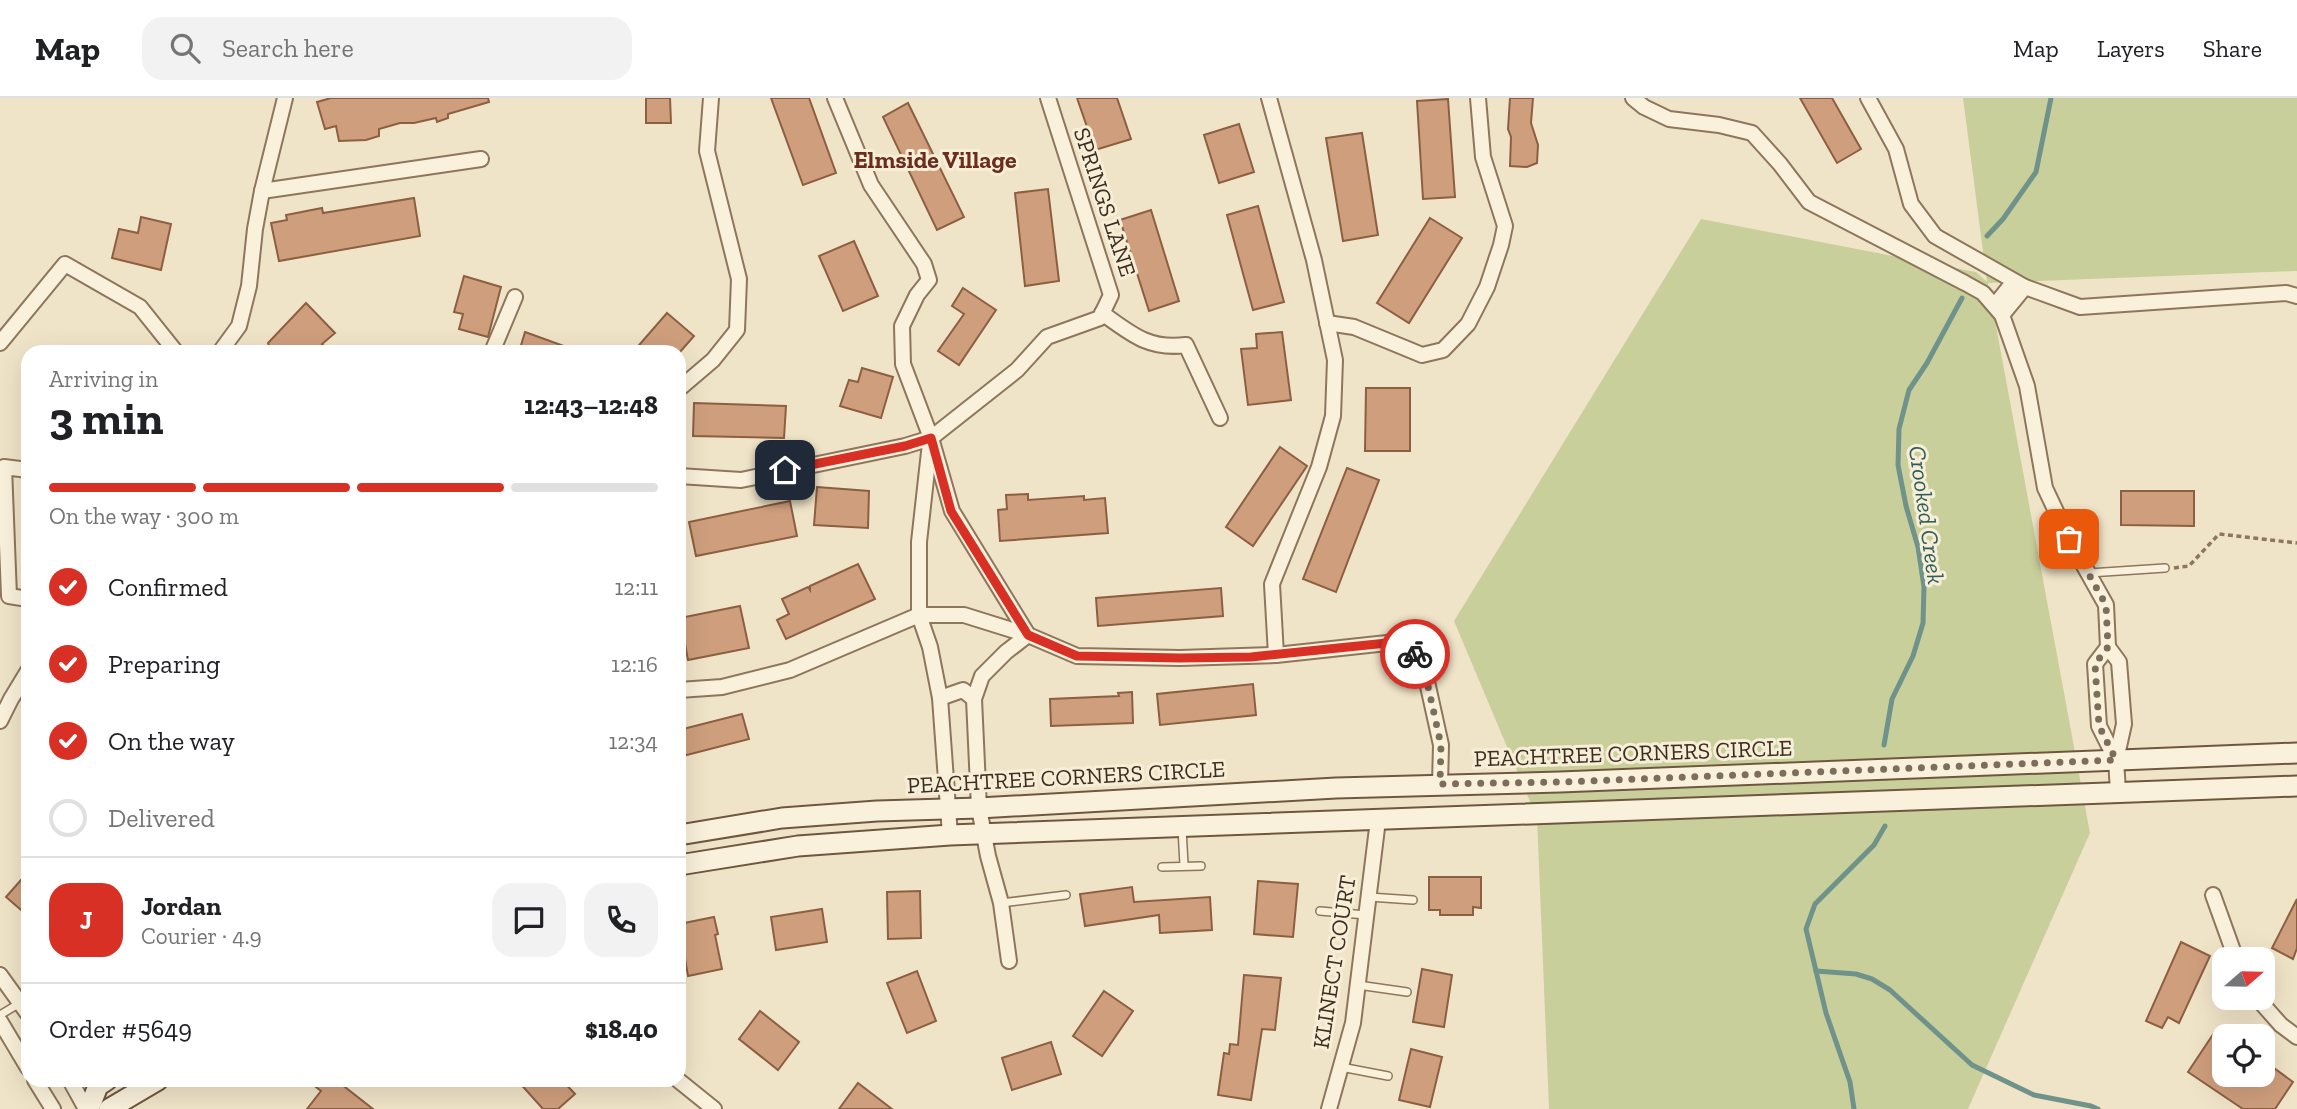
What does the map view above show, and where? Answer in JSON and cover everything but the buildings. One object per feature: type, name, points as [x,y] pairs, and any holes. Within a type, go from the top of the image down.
[{"type":"street","points":[[225,345],[239,326],[249,285],[262,191],[285,98]]},
{"type":"street","points":[[686,383],[713,360],[737,330],[739,279],[707,151],[711,98]]},
{"type":"street","points":[[835,98],[871,185],[924,264],[929,280],[917,295],[902,326],[903,364],[931,438],[951,511],[1028,635]]},
{"type":"street","name":"SPRINGS LANE","points":[[1048,98],[1111,295],[1102,313]]},
{"type":"street","points":[[1269,98],[1314,260],[1335,360],[1333,416],[1319,467],[1272,584],[1276,654]]},
{"type":"street","points":[[1327,323],[1353,327],[1422,355],[1443,350],[1468,324],[1487,287],[1505,226],[1483,158],[1479,98]]},
{"type":"street","points":[[1633,98],[1644,107],[1670,119],[1719,125],[1752,133],[1809,202],[1983,293],[1999,310],[2027,386],[2045,488],[2069,539],[2106,605],[2108,647],[2119,662],[2124,724],[2116,760],[2118,791]]},
{"type":"street","points":[[1868,98],[1896,149],[1911,204],[1935,236],[2019,284],[2080,307],[2286,293],[2297,296]]},
{"type":"street","points":[[262,191],[481,159]]},
{"type":"street","points":[[0,343],[65,264],[140,307],[170,345]]},
{"type":"street","points":[[1999,310],[2019,284]]},
{"type":"street","points":[[495,345],[515,297]]},
{"type":"street","points":[[686,476],[741,480],[905,446],[931,438],[1017,370],[1047,337],[1100,318],[1102,313],[1144,342],[1169,347],[1186,345],[1220,418]]},
{"type":"street","points":[[931,438],[919,542],[919,615],[930,648],[940,698],[950,835]]},
{"type":"street","points":[[21,469],[4,467],[9,596],[21,598]]},
{"type":"street","points":[[686,690],[722,687],[790,670],[919,615],[964,615],[1028,635],[1077,656],[1180,658],[1276,654],[1387,643],[1405,646],[1422,659],[1441,745],[1440,784]]},
{"type":"street","points":[[1009,961],[1001,903],[979,808],[974,699],[982,676],[1028,635]]},
{"type":"street","points":[[2108,647],[2095,664],[2099,726],[2116,760]]},
{"type":"street","points":[[0,721],[21,682]]},
{"type":"street","points":[[940,698],[963,690],[974,699]]},
{"type":"street","name":"PEACHTREE CORNERS CIRCLE","points":[[686,834],[782,818],[948,807],[979,808],[1440,784],[1560,782],[2297,753]]},
{"type":"street","points":[[686,864],[798,846],[950,835],[2297,786]]},
{"type":"street","name":"KLINECT COURT","points":[[1329,1109],[1353,1023],[1378,820]]},
{"type":"street","points":[[2213,895],[2231,947]]},
{"type":"street","points":[[0,975],[21,998]]},
{"type":"street","points":[[2268,1010],[2297,1037]]},
{"type":"street","points":[[0,1021],[21,1056]]},
{"type":"street","points":[[686,1086],[714,1109]]},
{"type":"street","points":[[39,1087],[53,1109]]},
{"type":"street","points":[[74,1087],[88,1109]]},
{"type":"street","points":[[88,1109],[98,1087]]},
{"type":"street","points":[[109,1109],[146,1087]]},
{"type":"lane","points":[[2088,573],[2165,568]]},
{"type":"lane","points":[[1182,827],[1184,865]]},
{"type":"lane","points":[[1162,867],[1201,866]]},
{"type":"lane","points":[[1001,903],[1066,895]]},
{"type":"lane","points":[[1368,897],[1413,900]]},
{"type":"lane","points":[[1320,911],[1366,915]]},
{"type":"lane","points":[[1358,985],[1407,992]]},
{"type":"lane","points":[[0,1015],[21,1005]]},
{"type":"lane","points":[[1341,1067],[1388,1076]]},
{"type":"path","points":[[2165,568],[2189,566],[2218,534],[2297,543]]},
{"type":"green space","points":[[1963,98],[2297,98],[2297,271],[1988,283],[2090,833],[1968,1109],[1549,1109],[1537,818],[1454,621],[1701,219],[1976,272],[1987,282]]},
{"type":"waterway","name":"Crooked Creek","points":[[1987,236],[2003,219],[2036,172],[2051,98]]},
{"type":"waterway","name":"Crooked Creek","points":[[1884,745],[1892,699],[1913,656],[1923,623],[1924,587],[1918,547],[1898,465],[1899,429],[1909,390],[1927,363],[1962,298]]},
{"type":"waterway","name":"Crooked Creek","points":[[1854,1109],[1850,1082],[1826,1013],[1806,929],[1815,904],[1874,845],[1885,826]]},
{"type":"waterway","points":[[1816,971],[1856,974],[1872,979],[1890,990],[1972,1065],[2034,1095],[2098,1109]]},
{"type":"way so far","points":[[1415,654],[1422,659],[1441,745],[1440,784],[1560,782],[2116,760],[2099,726],[2095,664],[2108,647],[2106,605],[2069,539]]},
{"type":"district","name":"Elmside Village","points":[[935,159]]},
{"type":"route","points":[[785,470],[905,446],[931,438],[951,511],[1028,635],[1077,656],[1251,657],[1387,643],[1405,646],[1415,654]]}]
